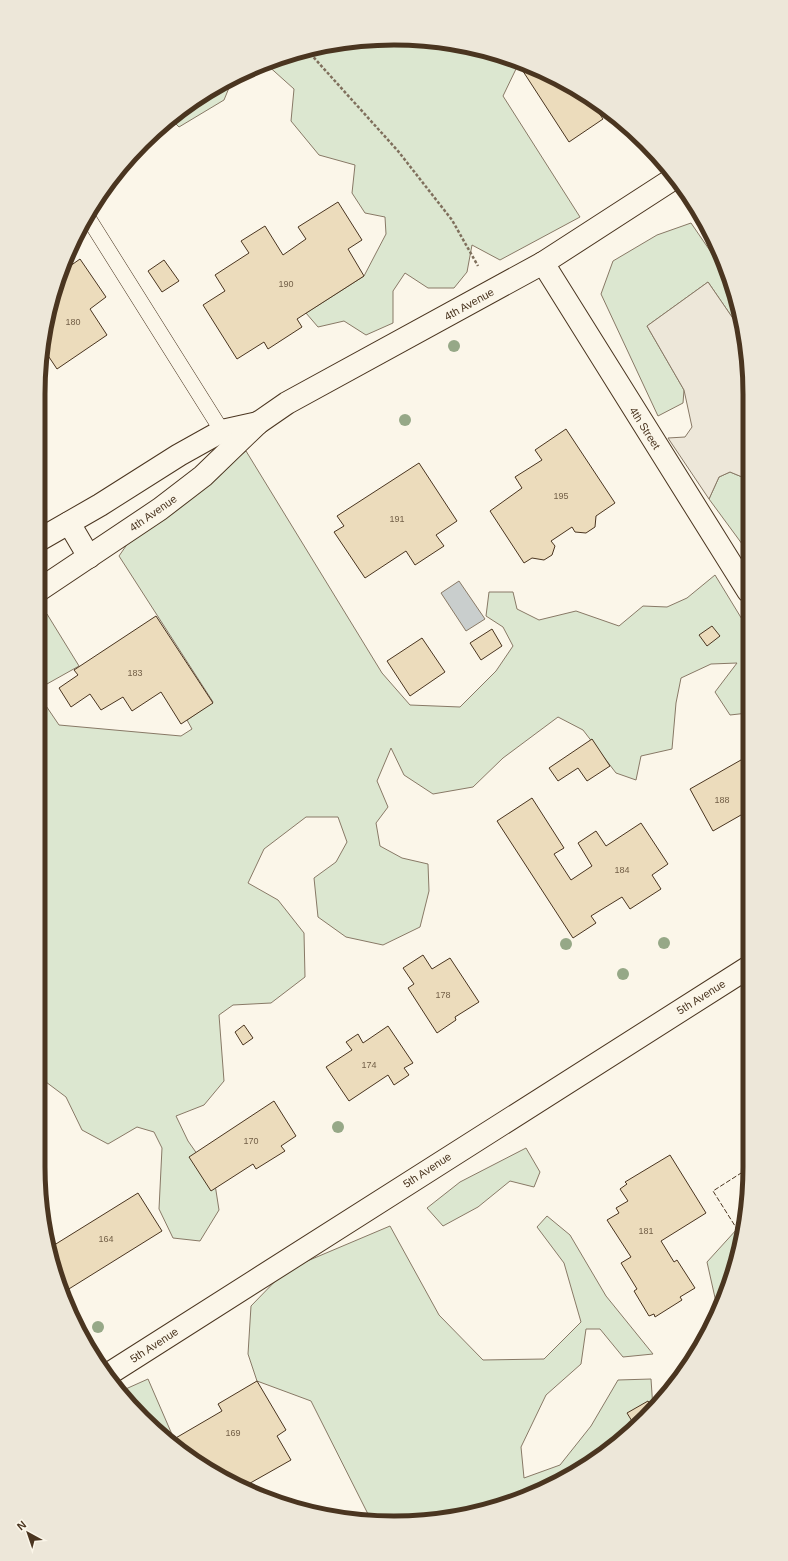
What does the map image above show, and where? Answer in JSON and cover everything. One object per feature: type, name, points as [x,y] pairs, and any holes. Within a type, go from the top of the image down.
[{"type":"street","name":"4th Avenue","points":[[45,585],[160,509],[203,476],[258,423],[287,403],[543,263],[670,181]]},
{"type":"street","name":"4th Street","points":[[543,263],[743,584]]},
{"type":"street","name":"4th Avenue","points":[[45,537],[222,431],[258,423]]},
{"type":"street","points":[[70,523],[89,557]]},
{"type":"street","name":"5th Avenue","points":[[112,1372],[743,971]]},
{"type":"lane","points":[[91,221],[222,431]]},
{"type":"path","points":[[312,55],[398,151],[452,220],[480,269]]},
{"type":"green space","points":[[394,45],[440,48],[484,57],[514,67],[516,69],[503,96],[580,217],[500,260],[472,245],[467,272],[454,288],[428,288],[405,273],[393,291],[393,323],[366,335],[344,321],[318,327],[306,313],[364,276],[386,234],[385,217],[365,213],[352,193],[355,165],[319,155],[291,121],[294,89],[271,68],[304,57],[348,48]]},
{"type":"green space","points":[[229,87],[224,100],[179,127],[175,123],[182,117],[200,104]]},
{"type":"green space","points":[[691,223],[716,260],[731,304],[735,321],[708,282],[647,326],[684,390],[683,403],[658,416],[601,294],[613,261],[657,235]]},
{"type":"green space","points":[[246,451],[382,673],[410,705],[460,707],[496,671],[513,646],[503,627],[486,616],[489,592],[513,592],[517,609],[539,620],[576,611],[619,626],[643,606],[667,607],[687,598],[715,575],[743,621],[743,714],[730,715],[715,692],[737,663],[711,664],[681,678],[676,703],[672,749],[641,756],[636,780],[616,773],[583,730],[558,717],[503,758],[473,787],[433,794],[404,775],[391,748],[377,781],[388,807],[376,823],[380,846],[402,858],[428,864],[429,891],[420,927],[383,945],[346,937],[318,917],[314,878],[336,862],[347,842],[338,817],[306,817],[264,849],[248,883],[278,900],[304,933],[305,977],[271,1003],[233,1005],[219,1015],[224,1081],[204,1105],[176,1116],[188,1141],[214,1178],[219,1210],[200,1241],[173,1238],[159,1209],[162,1148],[154,1132],[137,1127],[108,1144],[82,1130],[66,1097],[45,1081],[45,704],[59,725],[181,736],[192,729],[187,720],[213,702],[119,556],[137,530]]},
{"type":"green space","points":[[730,472],[743,477],[743,545],[709,499],[719,477]]},
{"type":"green space","points":[[45,613],[47,614],[79,666],[45,685]]},
{"type":"green space","points":[[526,1148],[540,1172],[534,1187],[510,1181],[478,1207],[443,1226],[427,1208],[460,1182]]},
{"type":"green space","points":[[547,1216],[570,1235],[606,1296],[653,1354],[623,1357],[600,1329],[586,1329],[581,1364],[546,1395],[521,1447],[524,1478],[560,1465],[591,1426],[618,1380],[651,1379],[652,1401],[641,1414],[624,1429],[588,1457],[548,1480],[528,1489],[484,1504],[440,1513],[394,1516],[368,1515],[311,1401],[257,1381],[248,1354],[251,1306],[286,1270],[390,1226],[439,1315],[483,1360],[544,1359],[581,1322],[564,1263],[537,1227]]},
{"type":"green space","points":[[737,1229],[731,1257],[716,1301],[707,1262]]},
{"type":"green space","points":[[148,1379],[173,1436],[147,1414],[125,1389]]},
{"type":"shaded area","points":[[708,282],[735,321],[740,348],[742,371],[743,477],[730,472],[719,477],[709,499],[668,438],[685,437],[692,427],[684,390],[647,326]]},
{"type":"shaded area","points":[[459,581],[485,619],[466,631],[441,593]]},
{"type":"building","points":[[522,70],[548,81],[588,104],[598,111],[603,119],[569,142]]},
{"type":"building","points":[[338,202],[362,240],[348,249],[364,276],[297,319],[302,327],[268,349],[264,342],[237,359],[203,305],[225,291],[215,275],[249,253],[241,241],[265,226],[283,255],[306,239],[298,227]]},
{"type":"building","points":[[80,259],[106,297],[90,309],[107,335],[57,369],[47,355],[48,348],[57,304],[70,266]]},
{"type":"building","points":[[164,260],[179,281],[162,292],[148,271]]},
{"type":"building","points":[[566,429],[615,503],[596,516],[595,527],[586,533],[575,532],[572,527],[551,541],[555,546],[552,555],[544,560],[532,558],[524,563],[490,511],[522,488],[515,477],[542,460],[535,450]]},
{"type":"building","points":[[419,463],[457,521],[436,535],[444,546],[415,565],[406,551],[365,578],[334,532],[344,526],[337,516]]},
{"type":"building","points":[[156,616],[213,703],[181,724],[161,692],[132,711],[123,697],[101,710],[90,694],[71,707],[59,688],[78,675],[74,670]]},
{"type":"building","points":[[712,626],[720,636],[707,646],[699,635]]},
{"type":"building","points":[[492,629],[502,646],[481,660],[470,643]]},
{"type":"building","points":[[422,638],[445,672],[410,696],[387,661]]},
{"type":"building","points":[[592,739],[610,766],[587,781],[578,768],[558,781],[549,768]]},
{"type":"building","points":[[743,759],[743,814],[713,831],[690,789]]},
{"type":"building","points":[[532,798],[564,848],[554,854],[571,880],[592,866],[578,843],[596,831],[606,846],[641,823],[668,864],[652,875],[661,889],[630,909],[622,897],[591,916],[596,923],[573,938],[497,821]]},
{"type":"building","points":[[423,955],[432,969],[450,958],[479,1002],[455,1017],[456,1020],[437,1033],[408,988],[414,984],[403,968]]},
{"type":"building","points":[[244,1025],[253,1038],[243,1045],[235,1032]]},
{"type":"building","points":[[388,1026],[413,1063],[404,1068],[409,1075],[394,1085],[388,1075],[349,1101],[326,1067],[352,1050],[346,1042],[358,1034],[363,1043]]},
{"type":"building","points":[[274,1101],[296,1136],[281,1146],[285,1151],[256,1169],[253,1164],[211,1191],[189,1157]]},
{"type":"building","points":[[670,1155],[706,1213],[661,1241],[674,1262],[677,1260],[695,1288],[680,1297],[682,1300],[655,1317],[654,1314],[649,1316],[634,1291],[637,1289],[621,1263],[631,1257],[607,1220],[619,1213],[616,1208],[628,1201],[620,1189],[627,1184],[625,1182]]},
{"type":"building","points":[[138,1193],[162,1231],[68,1290],[54,1245]]},
{"type":"building","points":[[257,1381],[286,1430],[277,1436],[291,1460],[249,1484],[219,1469],[175,1438],[222,1411],[218,1404]]},
{"type":"building","points":[[648,1401],[650,1404],[632,1422],[627,1413]]},
{"type":"fence","points":[[737,1229],[713,1191],[743,1172]]}]
